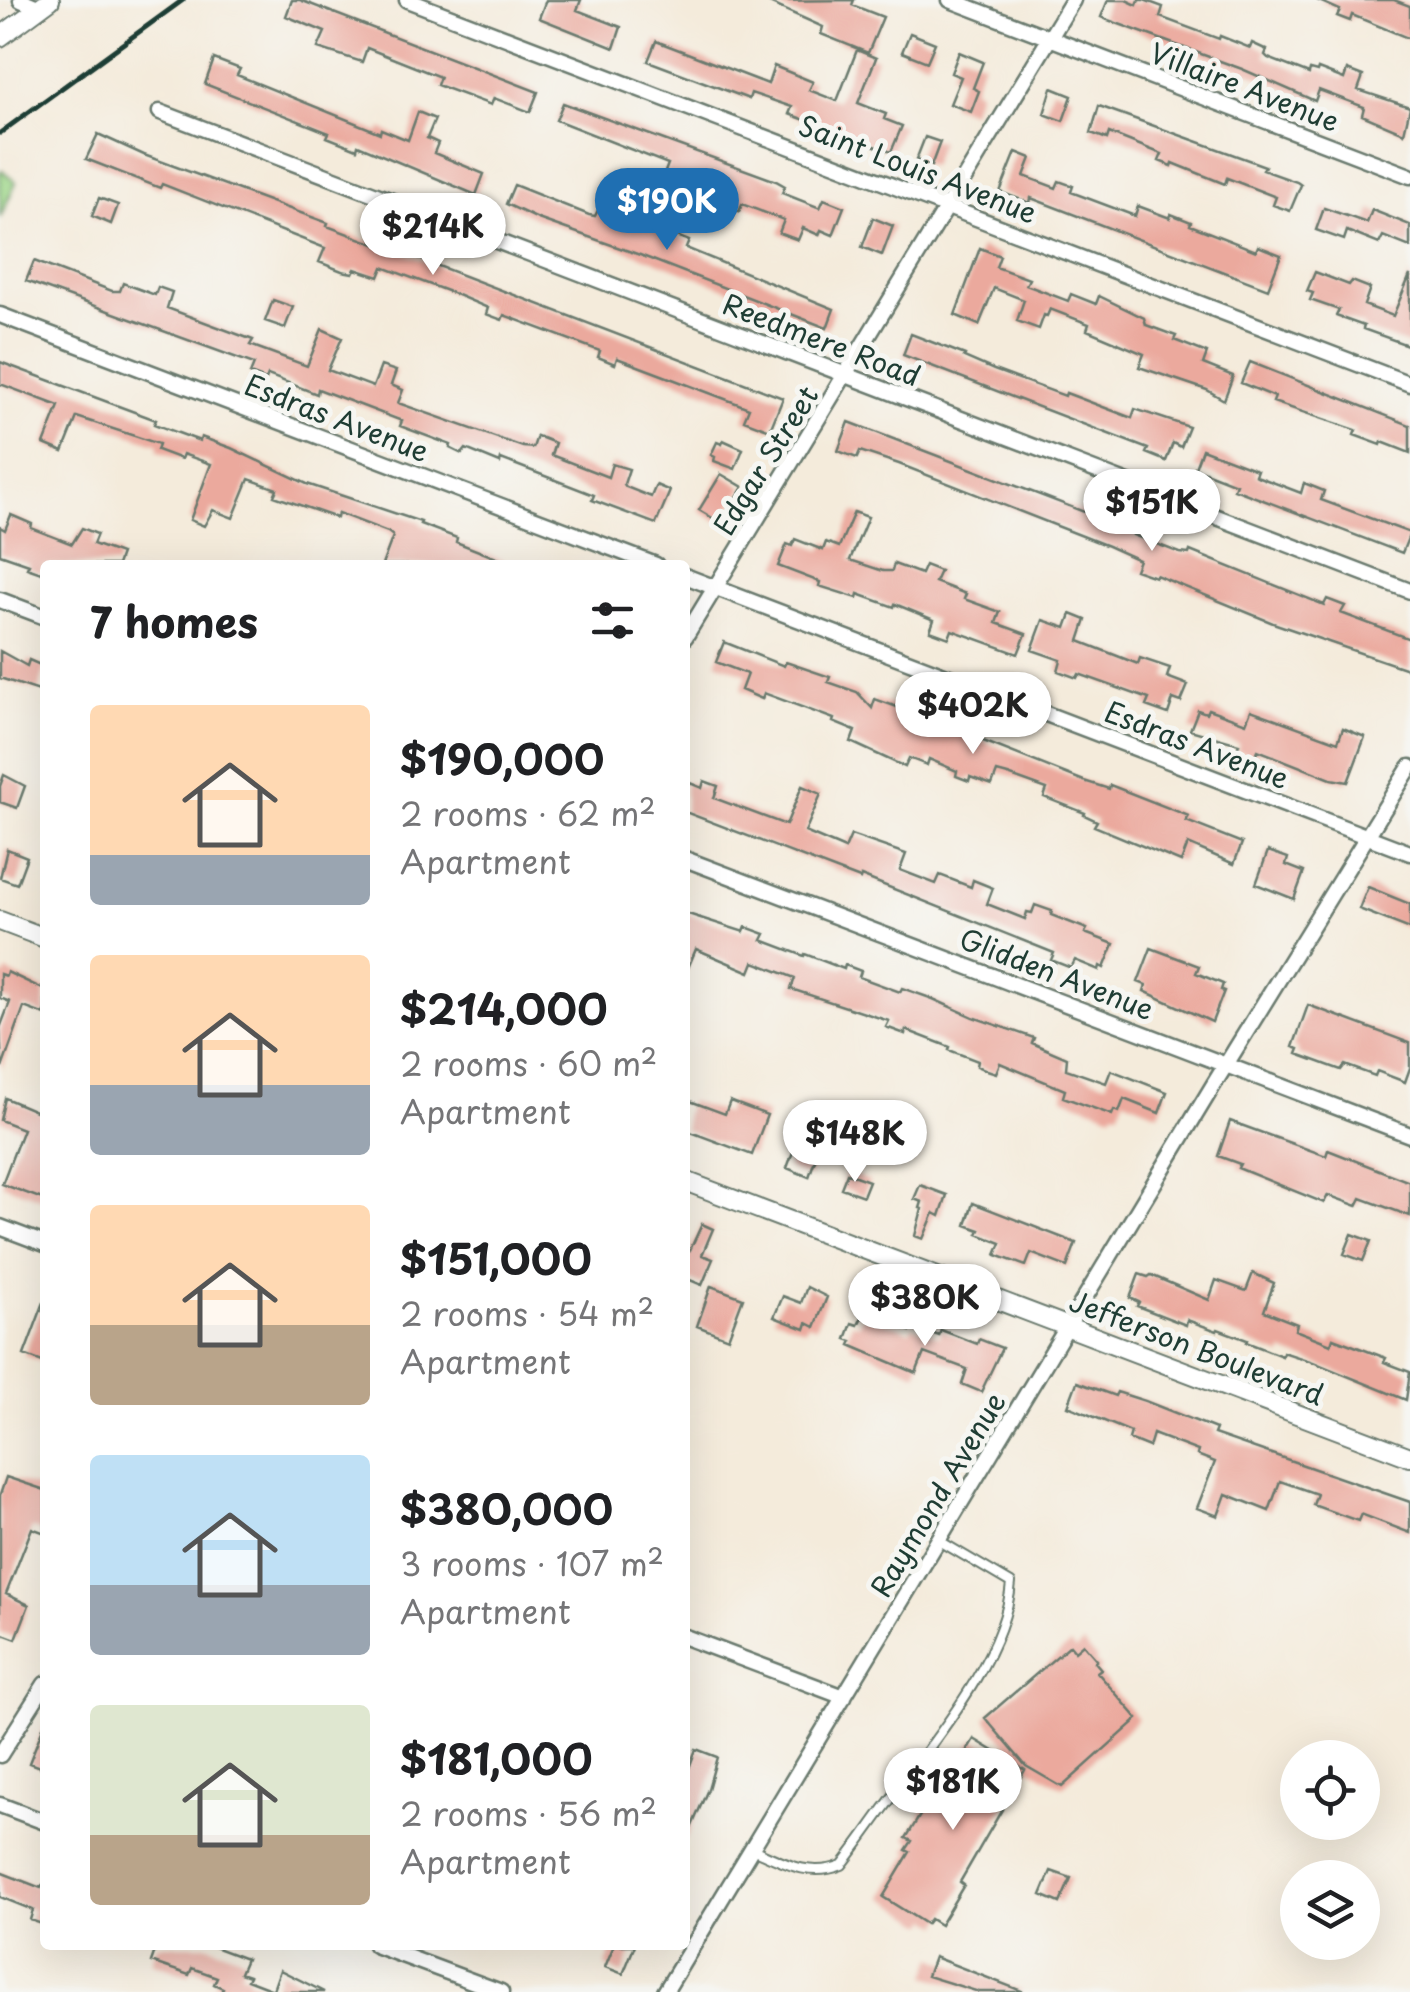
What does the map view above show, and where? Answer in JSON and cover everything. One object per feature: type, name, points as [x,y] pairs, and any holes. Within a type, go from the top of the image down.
[{"type":"street","points":[[21,0],[45,4]]},
{"type":"street","name":"Saint Louis Avenue","points":[[407,0],[1410,384]]},
{"type":"street","name":"Villaire Avenue","points":[[950,0],[1410,176]]},
{"type":"street","name":"Edgar Street","points":[[690,629],[1073,0]]},
{"type":"street","points":[[0,36],[45,4]]},
{"type":"street","name":"Reedmere Road","points":[[160,112],[1410,591]]},
{"type":"street","name":"Esdras Avenue","points":[[0,315],[643,560]]},
{"type":"street","name":"Esdras Avenue","points":[[690,578],[1410,853]]},
{"type":"street","points":[[0,600],[40,615]]},
{"type":"street","name":"Raymond Avenue","points":[[666,1992],[1226,1064],[1410,767]]},
{"type":"street","name":"Glidden Avenue","points":[[690,861],[1410,1135]]},
{"type":"street","points":[[0,921],[40,936]]},
{"type":"street","name":"Jefferson Boulevard","points":[[690,1183],[1410,1457]]},
{"type":"street","points":[[0,1227],[40,1242]]},
{"type":"street","points":[[690,1639],[844,1697]]},
{"type":"street","points":[[0,1755],[40,1692]]},
{"type":"street","points":[[0,1805],[40,1820]]},
{"type":"street","points":[[388,1950],[501,1992]]},
{"type":"lane","points":[[750,1848],[799,1869],[823,1873],[842,1865],[945,1730],[1004,1618],[1011,1584],[938,1540]]},
{"type":"green space","points":[[0,172],[16,182],[0,218]]},
{"type":"building","points":[[292,0],[538,92],[530,112],[494,98],[491,105],[437,85],[440,77],[367,48],[362,62],[318,48],[325,32],[286,16]]},
{"type":"building","points":[[546,0],[581,0],[577,10],[621,27],[614,48],[539,18]]},
{"type":"building","points":[[854,0],[852,5],[883,17],[868,53],[821,34],[823,27],[765,1]]},
{"type":"building","points":[[1108,0],[1126,0],[1137,5],[1144,0],[1163,7],[1160,17],[1250,48],[1252,43],[1267,50],[1268,58],[1309,74],[1310,70],[1318,69],[1344,79],[1347,70],[1363,76],[1358,90],[1410,107],[1404,133],[1362,115],[1364,107],[1319,90],[1315,101],[1242,69],[1101,17]]},
{"type":"building","points":[[1317,0],[1394,0],[1410,6],[1410,39],[1352,15],[1350,21],[1337,16],[1340,10]]},
{"type":"building","points":[[910,33],[935,43],[927,62],[902,52]]},
{"type":"building","points":[[656,41],[768,84],[774,66],[813,82],[809,90],[837,101],[857,50],[876,58],[858,103],[886,114],[884,119],[902,126],[891,152],[789,114],[792,107],[751,93],[749,99],[648,61]]},
{"type":"building","points":[[959,52],[983,62],[973,88],[979,91],[971,112],[950,104],[961,77],[951,73]]},
{"type":"building","points":[[214,59],[240,69],[237,75],[380,133],[381,129],[408,140],[418,112],[435,119],[427,138],[438,143],[434,153],[484,174],[476,195],[205,84]]},
{"type":"building","points":[[1052,88],[1072,96],[1063,121],[1044,114]]},
{"type":"building","points":[[563,103],[776,181],[785,186],[782,193],[820,208],[824,199],[844,207],[833,235],[821,230],[819,235],[803,228],[798,240],[779,233],[784,220],[742,204],[739,212],[709,200],[707,205],[691,198],[692,188],[663,177],[668,164],[556,120]]},
{"type":"building","points":[[1099,106],[1265,166],[1263,170],[1297,182],[1301,185],[1290,211],[1273,205],[1276,197],[1227,178],[1225,184],[1173,163],[1172,166],[1159,161],[1162,154],[1109,133],[1107,139],[1091,133]]},
{"type":"building","points":[[98,134],[328,223],[327,226],[783,398],[770,430],[744,420],[749,408],[617,358],[615,364],[598,357],[600,351],[504,315],[502,320],[486,314],[488,308],[383,267],[379,277],[355,269],[353,273],[342,271],[319,262],[325,248],[162,184],[160,188],[86,159]]},
{"type":"building","points":[[925,137],[940,142],[931,166],[916,160]]},
{"type":"building","points":[[1016,152],[1031,158],[1024,176],[1056,188],[1059,181],[1073,186],[1071,192],[1135,216],[1138,206],[1170,218],[1171,214],[1256,251],[1258,246],[1281,255],[1268,289],[1031,198],[1030,203],[1000,192]]},
{"type":"building","points":[[514,185],[589,215],[595,216],[598,210],[626,221],[628,217],[689,241],[686,248],[834,309],[827,328],[538,219],[506,204]]},
{"type":"building","points":[[99,198],[118,205],[111,224],[92,216]]},
{"type":"building","points":[[1324,208],[1367,223],[1372,210],[1410,225],[1410,247],[1383,236],[1379,244],[1347,231],[1344,240],[1316,230]]},
{"type":"building","points":[[873,218],[893,226],[882,255],[862,247]]},
{"type":"building","points":[[980,248],[1000,256],[996,267],[1029,279],[1026,285],[1068,301],[1071,294],[1096,304],[1099,296],[1144,318],[1146,325],[1176,336],[1174,340],[1207,353],[1203,364],[1233,376],[1224,400],[1207,390],[1139,367],[1144,354],[1087,330],[1089,324],[1050,309],[1039,329],[1017,321],[1024,300],[994,288],[979,325],[955,315]]},
{"type":"building","points":[[34,261],[112,291],[120,291],[123,283],[155,295],[158,287],[172,292],[167,308],[253,340],[250,345],[307,366],[322,329],[342,338],[328,370],[373,387],[381,366],[396,371],[391,385],[403,390],[398,403],[523,447],[533,448],[537,436],[555,443],[551,455],[608,477],[612,464],[629,469],[626,487],[651,497],[656,485],[670,491],[656,524],[501,459],[500,463],[466,449],[462,454],[451,445],[400,426],[402,421],[318,389],[317,394],[268,375],[266,380],[250,374],[254,364],[26,281]]},
{"type":"building","points":[[1315,272],[1370,288],[1364,305],[1393,316],[1410,275],[1410,346],[1363,329],[1364,326],[1336,316],[1339,310],[1310,300],[1313,293],[1307,291]]},
{"type":"building","points":[[273,300],[293,307],[285,328],[265,321]]},
{"type":"building","points":[[911,334],[1065,396],[1066,393],[1132,418],[1135,409],[1189,427],[1181,447],[1173,443],[1166,461],[1146,453],[1148,449],[903,355]]},
{"type":"building","points":[[0,362],[156,420],[154,424],[231,448],[307,484],[421,522],[457,538],[456,542],[501,560],[384,560],[393,536],[388,532],[338,513],[337,518],[274,496],[277,489],[249,479],[233,518],[213,510],[204,526],[190,520],[211,464],[183,454],[181,459],[157,450],[159,444],[77,417],[63,452],[44,444],[59,406],[0,384]]},
{"type":"building","points":[[1250,362],[1410,425],[1410,453],[1273,402],[1275,397],[1241,383]]},
{"type":"building","points":[[849,422],[1134,531],[1133,535],[1180,553],[1190,551],[1324,605],[1327,599],[1345,606],[1341,613],[1410,639],[1410,670],[1135,570],[1139,560],[1108,546],[899,464],[860,451],[857,458],[838,451]]},
{"type":"building","points":[[723,440],[743,449],[735,469],[714,461],[711,455],[717,442],[722,444]]},
{"type":"building","points":[[1202,449],[1257,470],[1255,475],[1301,493],[1304,483],[1324,491],[1321,500],[1410,533],[1402,553],[1234,489],[1236,484],[1195,468]]},
{"type":"building","points":[[721,474],[743,487],[721,523],[699,510]]},
{"type":"building","points":[[854,512],[868,517],[850,560],[883,571],[892,571],[894,564],[921,574],[925,565],[940,571],[935,582],[966,594],[964,599],[1000,612],[996,623],[1026,634],[1018,654],[952,630],[949,638],[930,631],[934,620],[895,604],[894,607],[819,586],[820,582],[778,566],[787,544],[792,546],[795,539],[823,550],[826,542],[839,547]]},
{"type":"building","points":[[11,515],[32,524],[31,528],[72,544],[82,528],[97,534],[93,544],[121,554],[119,560],[40,560],[40,573],[27,568],[29,564],[0,554],[0,527],[5,530]]},
{"type":"building","points":[[1071,614],[1086,620],[1079,641],[1138,664],[1140,658],[1170,668],[1167,677],[1188,685],[1181,702],[1173,699],[1168,714],[1146,706],[1149,699],[1079,674],[1077,678],[1058,671],[1061,660],[1032,650],[1043,620],[1066,628]]},
{"type":"building","points":[[724,642],[784,666],[786,662],[830,677],[828,682],[857,692],[872,708],[875,699],[1084,781],[1109,789],[1110,785],[1189,816],[1186,821],[1242,843],[1234,864],[1188,844],[1181,862],[1094,826],[1097,821],[1085,813],[1044,797],[1047,789],[1008,775],[997,772],[992,785],[956,776],[957,771],[929,759],[927,765],[909,758],[905,767],[851,742],[855,731],[833,722],[834,719],[764,693],[762,699],[741,690],[747,674],[716,662]]},
{"type":"building","points":[[0,651],[27,666],[29,660],[40,665],[39,691],[0,678]]},
{"type":"building","points":[[1208,709],[1246,723],[1251,710],[1338,742],[1343,728],[1365,737],[1348,782],[1331,779],[1258,750],[1255,757],[1237,750],[1239,744],[1190,730],[1198,710],[1206,713]]},
{"type":"building","points":[[4,775],[25,786],[17,808],[0,802]]},
{"type":"building","points":[[704,781],[718,786],[714,798],[786,825],[802,786],[821,794],[805,832],[845,849],[851,835],[906,854],[900,870],[936,884],[940,875],[971,887],[973,880],[993,888],[987,904],[1025,919],[1035,905],[1114,944],[1104,968],[1100,966],[1099,970],[1075,960],[1071,968],[1051,960],[1054,953],[861,876],[860,879],[690,814],[690,783],[702,788]]},
{"type":"building","points":[[7,849],[27,857],[17,884],[0,878]]},
{"type":"building","points":[[1268,851],[1288,858],[1286,865],[1304,872],[1294,899],[1256,884]]},
{"type":"building","points":[[1368,887],[1410,904],[1410,929],[1359,909]]},
{"type":"building","points":[[690,915],[744,932],[746,927],[765,934],[762,940],[844,969],[845,965],[861,971],[859,977],[900,992],[902,988],[1034,1038],[1032,1043],[1067,1058],[1066,1069],[1106,1083],[1111,1070],[1167,1092],[1159,1113],[1124,1099],[1119,1112],[1114,1110],[1112,1115],[1063,1097],[1065,1090],[1000,1063],[996,1073],[987,1070],[977,1066],[978,1061],[949,1050],[950,1047],[906,1030],[905,1034],[886,1027],[889,1021],[791,989],[795,978],[754,962],[750,972],[696,949],[690,963]]},
{"type":"building","points":[[1151,948],[1199,966],[1196,973],[1223,984],[1212,1022],[1144,991],[1146,985],[1138,982]]},
{"type":"building","points":[[7,972],[40,988],[40,1013],[24,1007],[2,1068],[0,1028],[10,1002],[0,998],[0,974],[6,976]]},
{"type":"building","points":[[1308,1005],[1410,1043],[1410,1068],[1405,1082],[1345,1065],[1341,1070],[1297,1054],[1299,1049],[1293,1047]]},
{"type":"building","points":[[5,1098],[40,1113],[40,1198],[2,1184],[23,1129],[0,1120]]},
{"type":"building","points":[[690,1101],[725,1114],[730,1101],[767,1115],[752,1155],[690,1132]]},
{"type":"building","points":[[1230,1121],[1326,1156],[1328,1150],[1410,1182],[1410,1216],[1361,1198],[1357,1206],[1328,1195],[1324,1203],[1238,1168],[1240,1164],[1218,1156]]},
{"type":"building","points":[[794,1149],[816,1157],[809,1177],[787,1168]]},
{"type":"building","points":[[847,1173],[869,1181],[863,1196],[841,1188]]},
{"type":"building","points":[[920,1185],[947,1195],[940,1216],[934,1213],[923,1239],[915,1236],[922,1202],[914,1199]]},
{"type":"building","points":[[973,1203],[1076,1243],[1067,1267],[1031,1253],[1026,1266],[996,1255],[1001,1243],[966,1225]]},
{"type":"building","points":[[702,1224],[713,1229],[702,1255],[713,1259],[702,1285],[690,1280],[690,1250]]},
{"type":"building","points":[[1352,1234],[1371,1241],[1363,1261],[1344,1254]]},
{"type":"building","points":[[1253,1273],[1274,1283],[1264,1311],[1297,1324],[1295,1330],[1331,1344],[1333,1338],[1386,1358],[1384,1362],[1410,1372],[1406,1400],[1218,1329],[1187,1320],[1186,1325],[1137,1306],[1139,1302],[1130,1298],[1139,1274],[1151,1275],[1209,1300],[1216,1280],[1246,1291]]},
{"type":"building","points":[[711,1286],[743,1298],[728,1338],[697,1326]]},
{"type":"building","points":[[807,1287],[827,1297],[815,1327],[807,1323],[805,1329],[774,1317],[783,1296],[801,1303]]},
{"type":"building","points":[[40,1313],[40,1361],[24,1355]]},
{"type":"building","points":[[867,1315],[910,1331],[912,1326],[939,1336],[941,1330],[977,1344],[979,1339],[1002,1348],[981,1392],[962,1384],[967,1369],[924,1353],[916,1373],[850,1345],[852,1341],[846,1339],[852,1323],[858,1325]]},
{"type":"building","points":[[1077,1382],[1115,1396],[1117,1392],[1145,1401],[1216,1429],[1214,1434],[1410,1502],[1410,1533],[1361,1514],[1358,1521],[1313,1505],[1317,1494],[1280,1481],[1269,1511],[1226,1494],[1218,1516],[1197,1508],[1215,1462],[1197,1455],[1198,1451],[1153,1434],[1149,1447],[1129,1439],[1131,1432],[1068,1406]]},
{"type":"building","points":[[6,1477],[40,1488],[40,1531],[32,1528],[6,1594],[29,1605],[16,1639],[0,1633],[0,1495]]},
{"type":"building","points":[[1083,1644],[1097,1660],[1101,1669],[1097,1672],[1138,1719],[1062,1787],[1026,1766],[985,1718],[1070,1645],[1075,1651]]},
{"type":"building","points":[[40,1735],[40,1767],[29,1763]]},
{"type":"building","points":[[974,1739],[1025,1770],[960,1882],[964,1885],[940,1925],[930,1919],[926,1924],[883,1897],[910,1852],[906,1850],[912,1841],[906,1838],[942,1780],[947,1783]]},
{"type":"building","points":[[696,1749],[717,1757],[690,1831],[690,1765]]},
{"type":"building","points":[[1051,1871],[1071,1878],[1060,1903],[1041,1895]]},
{"type":"building","points":[[0,1872],[40,1888],[40,1923],[30,1920],[33,1910],[0,1897]]},
{"type":"building","points":[[155,1950],[222,1950],[246,1959],[240,1973],[249,1976],[247,1980],[273,1990],[280,1970],[324,1992],[221,1992],[223,1988],[214,1984],[217,1977],[192,1968],[189,1975],[151,1962]]},
{"type":"building","points":[[612,1950],[633,1950],[623,1974],[605,1967]]},
{"type":"building","points":[[934,1957],[1022,1992],[979,1992],[927,1976]]},
{"type":"railway","points":[[0,133],[183,0]]}]
